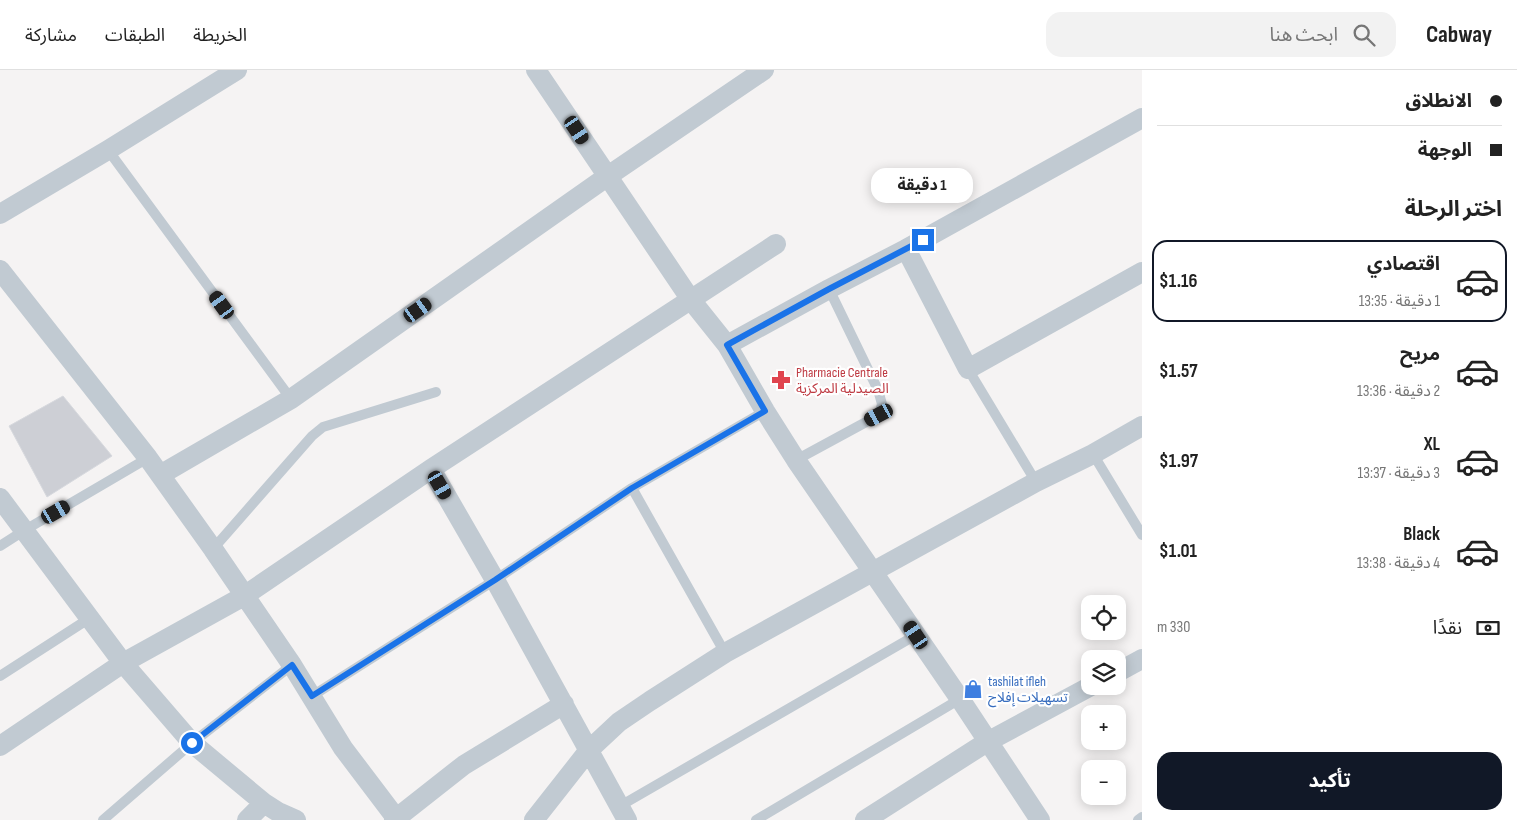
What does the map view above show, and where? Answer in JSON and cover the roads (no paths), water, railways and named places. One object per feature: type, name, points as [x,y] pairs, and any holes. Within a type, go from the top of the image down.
[{"type":"street","points":[[536,70],[691,300],[727,345],[796,460],[960,699],[1040,820]]},
{"type":"street","points":[[160,475],[291,399],[608,176],[764,70]]},
{"type":"street","points":[[0,214],[108,150],[230,72]]},
{"type":"street","points":[[727,345],[906,249],[1142,118]]},
{"type":"street","points":[[0,746],[123,663],[244,596],[431,469],[776,244]]},
{"type":"street","points":[[906,249],[968,369],[1142,272]]},
{"type":"street","points":[[0,270],[148,458],[213,549],[292,665],[344,748],[395,819],[464,765],[564,704]]},
{"type":"street","points":[[534,820],[590,750],[619,722],[725,653],[1142,426]]},
{"type":"street","points":[[431,469],[495,580],[624,813]]},
{"type":"street","points":[[0,498],[123,663],[192,743],[264,803],[296,820]]},
{"type":"street","points":[[1126,668],[1142,659]]},
{"type":"street","points":[[865,820],[988,742],[1081,692]]},
{"type":"street","points":[[247,820],[264,803]]},
{"type":"lane","points":[[108,150],[291,399]]},
{"type":"lane","points":[[796,460],[879,415],[882,404],[878,390],[829,289]]},
{"type":"lane","points":[[968,369],[1036,482]]},
{"type":"lane","points":[[213,549],[312,436],[323,427],[436,392]]},
{"type":"lane","points":[[312,696],[495,580],[632,488],[765,411]]},
{"type":"lane","points":[[1093,454],[1142,535]]},
{"type":"lane","points":[[0,546],[148,458]]},
{"type":"lane","points":[[632,488],[725,653]]},
{"type":"lane","points":[[0,676],[90,618]]},
{"type":"lane","points":[[624,813],[916,635]]},
{"type":"lane","points":[[103,820],[192,743],[292,665]]},
{"type":"lane","points":[[756,820],[960,699]]},
{"type":"lane","points":[[1138,820],[1142,817]]},
{"type":"place","name":"Pharmacie Centrale الصيدلية المركزية","points":[[781,380]]},
{"type":"place","name":"tashilat ifleh تسهيلات إفلاح","points":[[973,689]]}]
